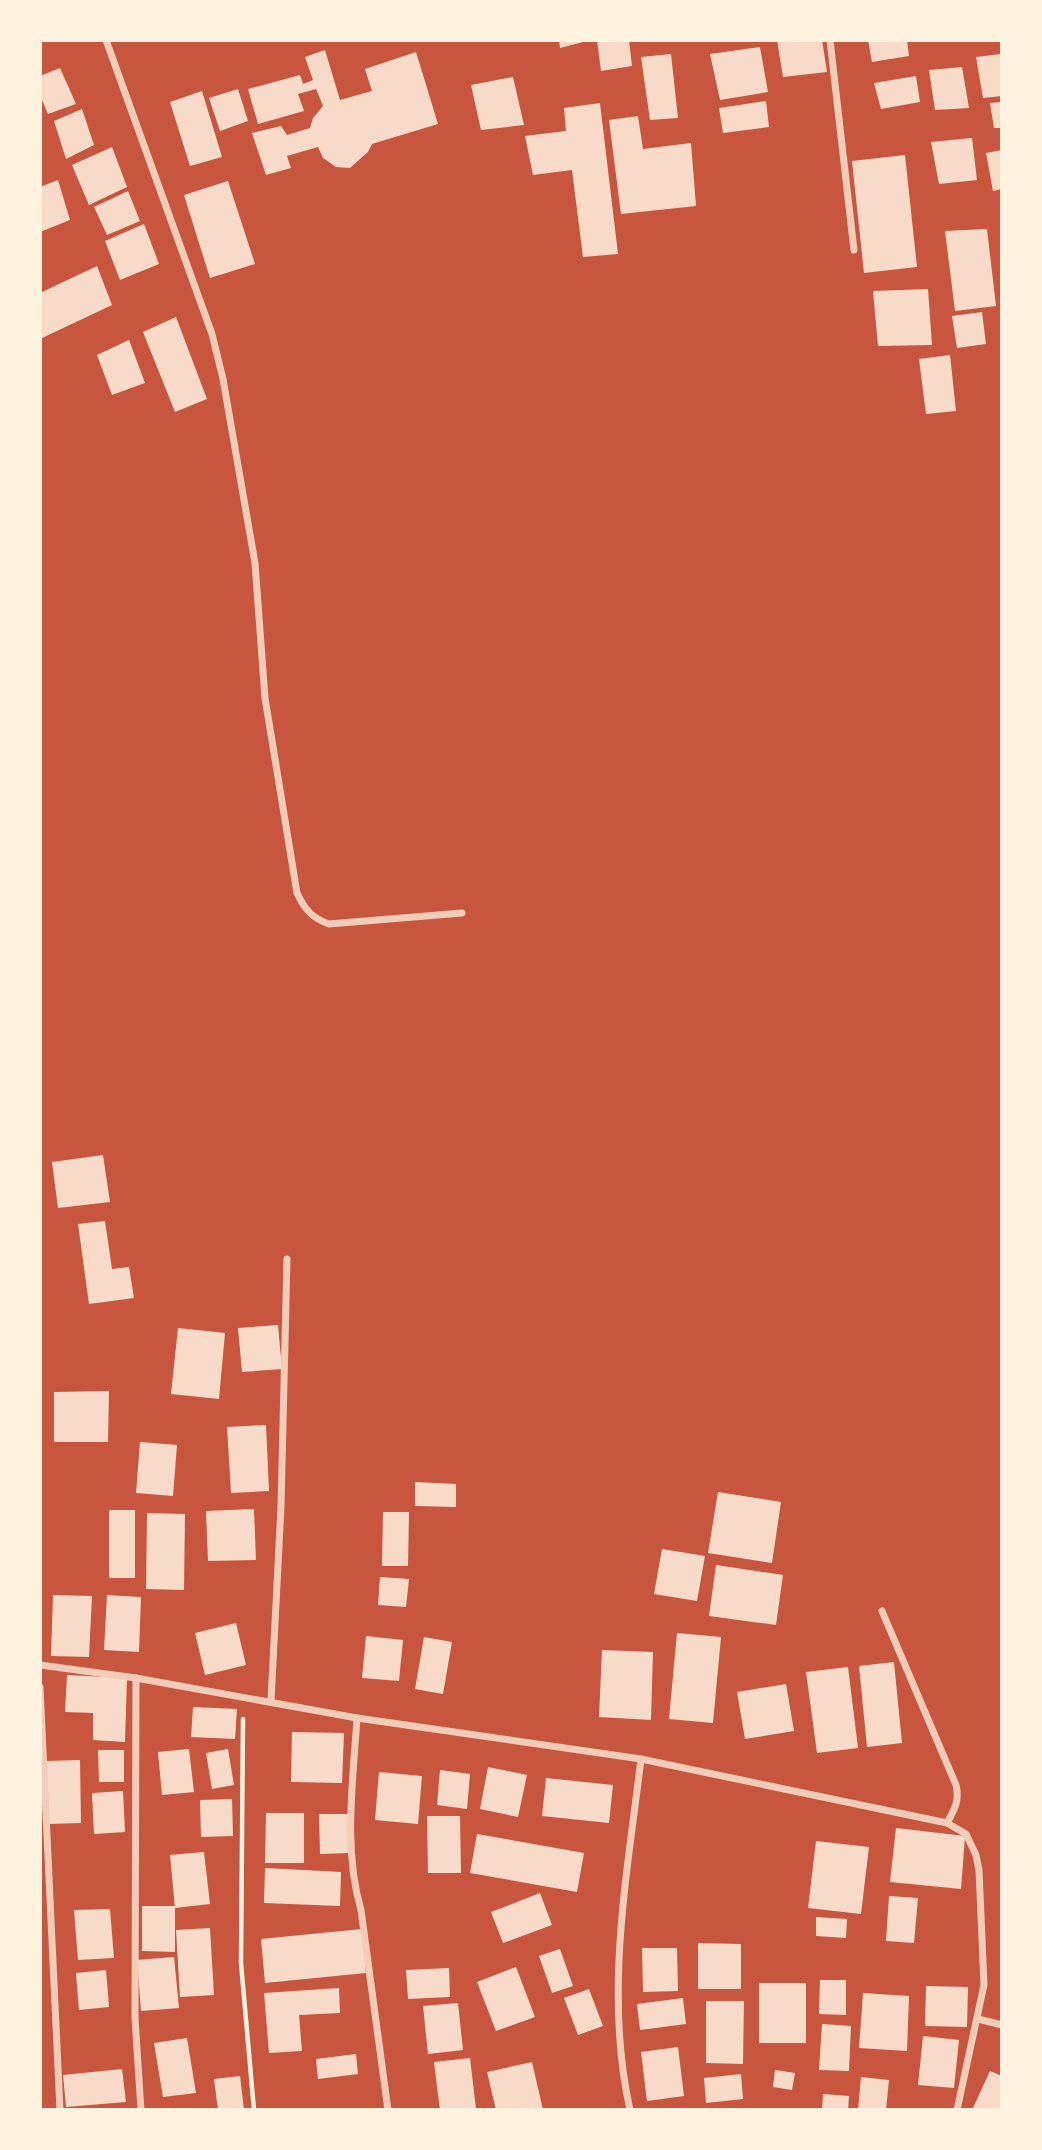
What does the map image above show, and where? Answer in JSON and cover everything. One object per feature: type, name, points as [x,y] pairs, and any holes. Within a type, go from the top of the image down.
[{"type":"street","points":[[106,40],[212,334],[223,379],[256,563],[265,698],[297,893],[304,908],[315,919],[329,924],[462,913]]},
{"type":"street","points":[[830,40],[854,250]]},
{"type":"street","points":[[271,1702],[281,1507],[287,1259]]},
{"type":"street","points":[[882,1611],[956,1785],[957,1805],[947,1823]]},
{"type":"street","points":[[40,1665],[136,1678],[357,1717],[641,1759],[947,1823],[966,1834],[976,1855],[984,1985],[957,2110]]},
{"type":"street","points":[[136,1678],[135,2018],[141,2110]]},
{"type":"street","points":[[40,1687],[60,2110]]},
{"type":"street","points":[[357,1717],[351,1851],[388,2110]]},
{"type":"street","points":[[630,2110],[618,2029],[617,1961],[641,1759]]},
{"type":"street","points":[[978,2020],[1002,2025]]},
{"type":"path","points":[[243,1697],[241,1963],[254,2110]]},
{"type":"building","points":[[559,40],[586,40],[587,41],[560,48]]},
{"type":"building","points":[[597,40],[629,40],[632,66],[601,71]]},
{"type":"building","points":[[777,40],[822,40],[827,72],[783,77]]},
{"type":"building","points":[[868,40],[907,40],[909,56],[872,62]]},
{"type":"building","points":[[760,47],[768,92],[720,100],[710,54]]},
{"type":"building","points":[[325,50],[340,100],[372,91],[365,69],[416,52],[438,124],[372,144],[368,152],[350,168],[336,167],[323,158],[318,147],[287,156],[291,168],[266,175],[252,133],[281,126],[287,135],[310,128],[313,118],[323,106],[316,89],[298,94],[304,111],[258,124],[248,89],[300,75],[303,84],[313,80],[305,57]]},
{"type":"building","points":[[671,54],[678,118],[650,120],[641,57]]},
{"type":"building","points":[[1001,54],[1002,96],[983,98],[976,57]]},
{"type":"building","points":[[962,67],[969,108],[935,110],[929,70]]},
{"type":"building","points":[[60,68],[76,104],[48,114],[40,95],[40,76]]},
{"type":"building","points":[[916,76],[920,102],[881,109],[874,83]]},
{"type":"building","points":[[513,77],[524,125],[481,130],[471,85]]},
{"type":"building","points":[[238,89],[248,121],[220,131],[209,98]]},
{"type":"building","points":[[202,91],[222,157],[190,166],[170,102]]},
{"type":"building","points":[[766,101],[769,127],[723,133],[719,108]]},
{"type":"building","points":[[1002,102],[1002,128],[994,128],[990,103]]},
{"type":"building","points":[[600,103],[618,254],[583,257],[572,170],[533,175],[525,136],[566,131],[564,108]]},
{"type":"building","points":[[82,109],[94,145],[66,159],[54,121]]},
{"type":"building","points":[[638,116],[643,149],[691,143],[696,206],[621,214],[609,120]]},
{"type":"building","points":[[972,138],[977,180],[939,184],[931,142]]},
{"type":"building","points":[[112,147],[127,187],[89,205],[72,165]]},
{"type":"building","points":[[1002,150],[1002,189],[993,191],[986,153]]},
{"type":"building","points":[[905,155],[917,267],[864,273],[852,161]]},
{"type":"building","points":[[58,180],[70,220],[40,232],[40,187]]},
{"type":"building","points":[[228,181],[255,264],[210,278],[184,195]]},
{"type":"building","points":[[128,191],[140,221],[107,235],[94,207]]},
{"type":"building","points":[[144,224],[159,264],[120,280],[105,241]]},
{"type":"building","points":[[987,229],[996,306],[955,311],[945,231]]},
{"type":"building","points":[[97,266],[112,305],[40,339],[40,293]]},
{"type":"building","points":[[928,289],[932,345],[878,346],[873,291]]},
{"type":"building","points":[[982,312],[986,344],[957,348],[952,316]]},
{"type":"building","points":[[176,317],[207,399],[175,412],[143,332]]},
{"type":"building","points":[[129,340],[145,383],[112,395],[97,355]]},
{"type":"building","points":[[950,355],[956,411],[926,414],[919,359]]},
{"type":"building","points":[[103,1155],[110,1202],[58,1208],[52,1162]]},
{"type":"building","points":[[105,1221],[112,1269],[129,1267],[134,1298],[89,1304],[78,1224]]},
{"type":"building","points":[[278,1325],[282,1369],[242,1372],[238,1328]]},
{"type":"building","points":[[178,1328],[225,1333],[219,1399],[171,1394]]},
{"type":"building","points":[[109,1391],[108,1442],[54,1442],[54,1392]]},
{"type":"building","points":[[266,1425],[269,1491],[231,1493],[227,1427]]},
{"type":"building","points":[[140,1442],[177,1445],[173,1496],[136,1493]]},
{"type":"building","points":[[415,1482],[456,1484],[456,1507],[415,1506]]},
{"type":"building","points":[[718,1492],[781,1502],[772,1563],[708,1553]]},
{"type":"building","points":[[254,1509],[256,1560],[208,1561],[206,1511]]},
{"type":"building","points":[[109,1510],[135,1510],[135,1578],[109,1578]]},
{"type":"building","points":[[383,1512],[409,1512],[408,1566],[382,1566]]},
{"type":"building","points":[[147,1513],[185,1514],[184,1590],[146,1589]]},
{"type":"building","points":[[662,1549],[705,1556],[697,1601],[654,1594]]},
{"type":"building","points":[[716,1565],[783,1575],[776,1625],[709,1616]]},
{"type":"building","points":[[380,1577],[409,1579],[406,1607],[378,1605]]},
{"type":"building","points":[[53,1595],[92,1596],[89,1657],[51,1656]]},
{"type":"building","points":[[107,1595],[141,1597],[139,1652],[104,1650]]},
{"type":"building","points":[[236,1623],[246,1665],[205,1675],[195,1633]]},
{"type":"building","points":[[677,1633],[721,1637],[713,1723],[669,1719]]},
{"type":"building","points":[[366,1636],[403,1640],[399,1681],[362,1678]]},
{"type":"building","points":[[424,1637],[452,1642],[443,1694],[415,1689]]},
{"type":"building","points":[[602,1650],[653,1652],[651,1720],[599,1717]]},
{"type":"building","points":[[894,1662],[902,1743],[867,1747],[859,1666]]},
{"type":"building","points":[[848,1667],[858,1748],[817,1753],[806,1672]]},
{"type":"building","points":[[67,1675],[127,1678],[125,1742],[93,1740],[93,1713],[65,1712]]},
{"type":"building","points":[[786,1684],[794,1731],[745,1739],[737,1692]]},
{"type":"building","points":[[193,1707],[237,1709],[235,1739],[191,1737]]},
{"type":"building","points":[[292,1732],[344,1733],[342,1783],[291,1782]]},
{"type":"building","points":[[189,1749],[194,1792],[162,1795],[158,1752]]},
{"type":"building","points":[[228,1749],[234,1785],[212,1789],[206,1753]]},
{"type":"building","points":[[98,1750],[124,1750],[124,1782],[99,1782]]},
{"type":"building","points":[[80,1760],[81,1823],[48,1824],[46,1761]]},
{"type":"building","points":[[488,1767],[527,1775],[518,1817],[480,1809]]},
{"type":"building","points":[[440,1770],[470,1774],[467,1809],[437,1805]]},
{"type":"building","points":[[379,1772],[422,1776],[418,1824],[375,1820]]},
{"type":"building","points":[[546,1778],[613,1785],[609,1823],[542,1816]]},
{"type":"building","points":[[123,1791],[125,1832],[94,1834],[92,1793]]},
{"type":"building","points":[[232,1799],[233,1836],[201,1837],[200,1800]]},
{"type":"building","points":[[266,1813],[304,1813],[304,1863],[265,1863]]},
{"type":"building","points":[[319,1814],[348,1814],[349,1853],[320,1854]]},
{"type":"building","points":[[427,1816],[460,1816],[461,1873],[428,1873]]},
{"type":"building","points":[[896,1828],[965,1836],[961,1889],[890,1882]]},
{"type":"building","points":[[477,1834],[584,1853],[577,1892],[470,1873]]},
{"type":"building","points":[[816,1841],[869,1847],[861,1914],[808,1908]]},
{"type":"building","points":[[204,1852],[210,1904],[175,1908],[170,1855]]},
{"type":"building","points":[[265,1868],[341,1872],[340,1906],[264,1903]]},
{"type":"building","points":[[540,1893],[552,1925],[503,1943],[491,1912]]},
{"type":"building","points":[[889,1896],[918,1898],[914,1943],[886,1941]]},
{"type":"building","points":[[142,1906],[175,1906],[175,1952],[142,1951]]},
{"type":"building","points":[[110,1909],[114,1958],[78,1960],[74,1910]]},
{"type":"building","points":[[816,1917],[847,1919],[846,1938],[816,1936]]},
{"type":"building","points":[[210,1928],[214,1995],[180,1997],[176,1930]]},
{"type":"building","points":[[362,1929],[366,1973],[265,1983],[261,1939]]},
{"type":"building","points":[[698,1943],[741,1944],[741,1989],[698,1989]]},
{"type":"building","points":[[642,1948],[677,1948],[678,1991],[643,1992]]},
{"type":"building","points":[[560,1949],[573,1986],[552,1993],[539,1956]]},
{"type":"building","points":[[174,1957],[179,2008],[141,2011],[137,1960]]},
{"type":"building","points":[[516,1967],[535,2017],[496,2031],[477,1982]]},
{"type":"building","points":[[449,1968],[450,1997],[408,1999],[406,1970]]},
{"type":"building","points":[[106,1970],[109,2007],[79,2010],[76,1973]]},
{"type":"building","points":[[820,1980],[846,1980],[846,2015],[819,2014]]},
{"type":"building","points":[[759,1983],[806,1983],[806,2043],[759,2043]]},
{"type":"building","points":[[926,1986],[968,1987],[967,2027],[925,2026]]},
{"type":"building","points":[[339,1988],[340,2013],[299,2015],[302,2051],[269,2053],[264,1993]]},
{"type":"building","points":[[589,1989],[603,2026],[578,2035],[564,1998]]},
{"type":"building","points":[[863,1993],[909,1996],[907,2051],[859,2048]]},
{"type":"building","points":[[683,1998],[686,2024],[640,2030],[637,2004]]},
{"type":"building","points":[[706,2001],[744,2001],[743,2064],[706,2063]]},
{"type":"building","points":[[458,2003],[463,2050],[428,2054],[423,2006]]},
{"type":"building","points":[[822,2024],[851,2026],[849,2071],[819,2070]]},
{"type":"building","points":[[923,2036],[959,2040],[954,2088],[918,2085]]},
{"type":"building","points":[[187,2038],[196,2093],[163,2097],[154,2043]]},
{"type":"building","points":[[678,2047],[684,2096],[647,2101],[641,2052]]},
{"type":"building","points":[[356,2054],[358,2074],[318,2079],[316,2059]]},
{"type":"building","points":[[470,2058],[476,2109],[440,2110],[434,2062]]},
{"type":"building","points":[[532,2062],[543,2110],[496,2110],[487,2072]]},
{"type":"building","points":[[122,2069],[126,2102],[66,2107],[63,2075]]},
{"type":"building","points":[[775,2070],[795,2073],[792,2090],[773,2087]]},
{"type":"building","points":[[990,2071],[1002,2076],[1002,2110],[972,2110]]},
{"type":"building","points":[[741,2074],[743,2099],[706,2103],[704,2078]]},
{"type":"building","points":[[240,2076],[244,2110],[218,2110],[214,2079]]},
{"type":"building","points":[[861,2077],[889,2080],[886,2110],[858,2110]]},
{"type":"building","points":[[823,2094],[849,2096],[848,2110],[822,2110]]}]
